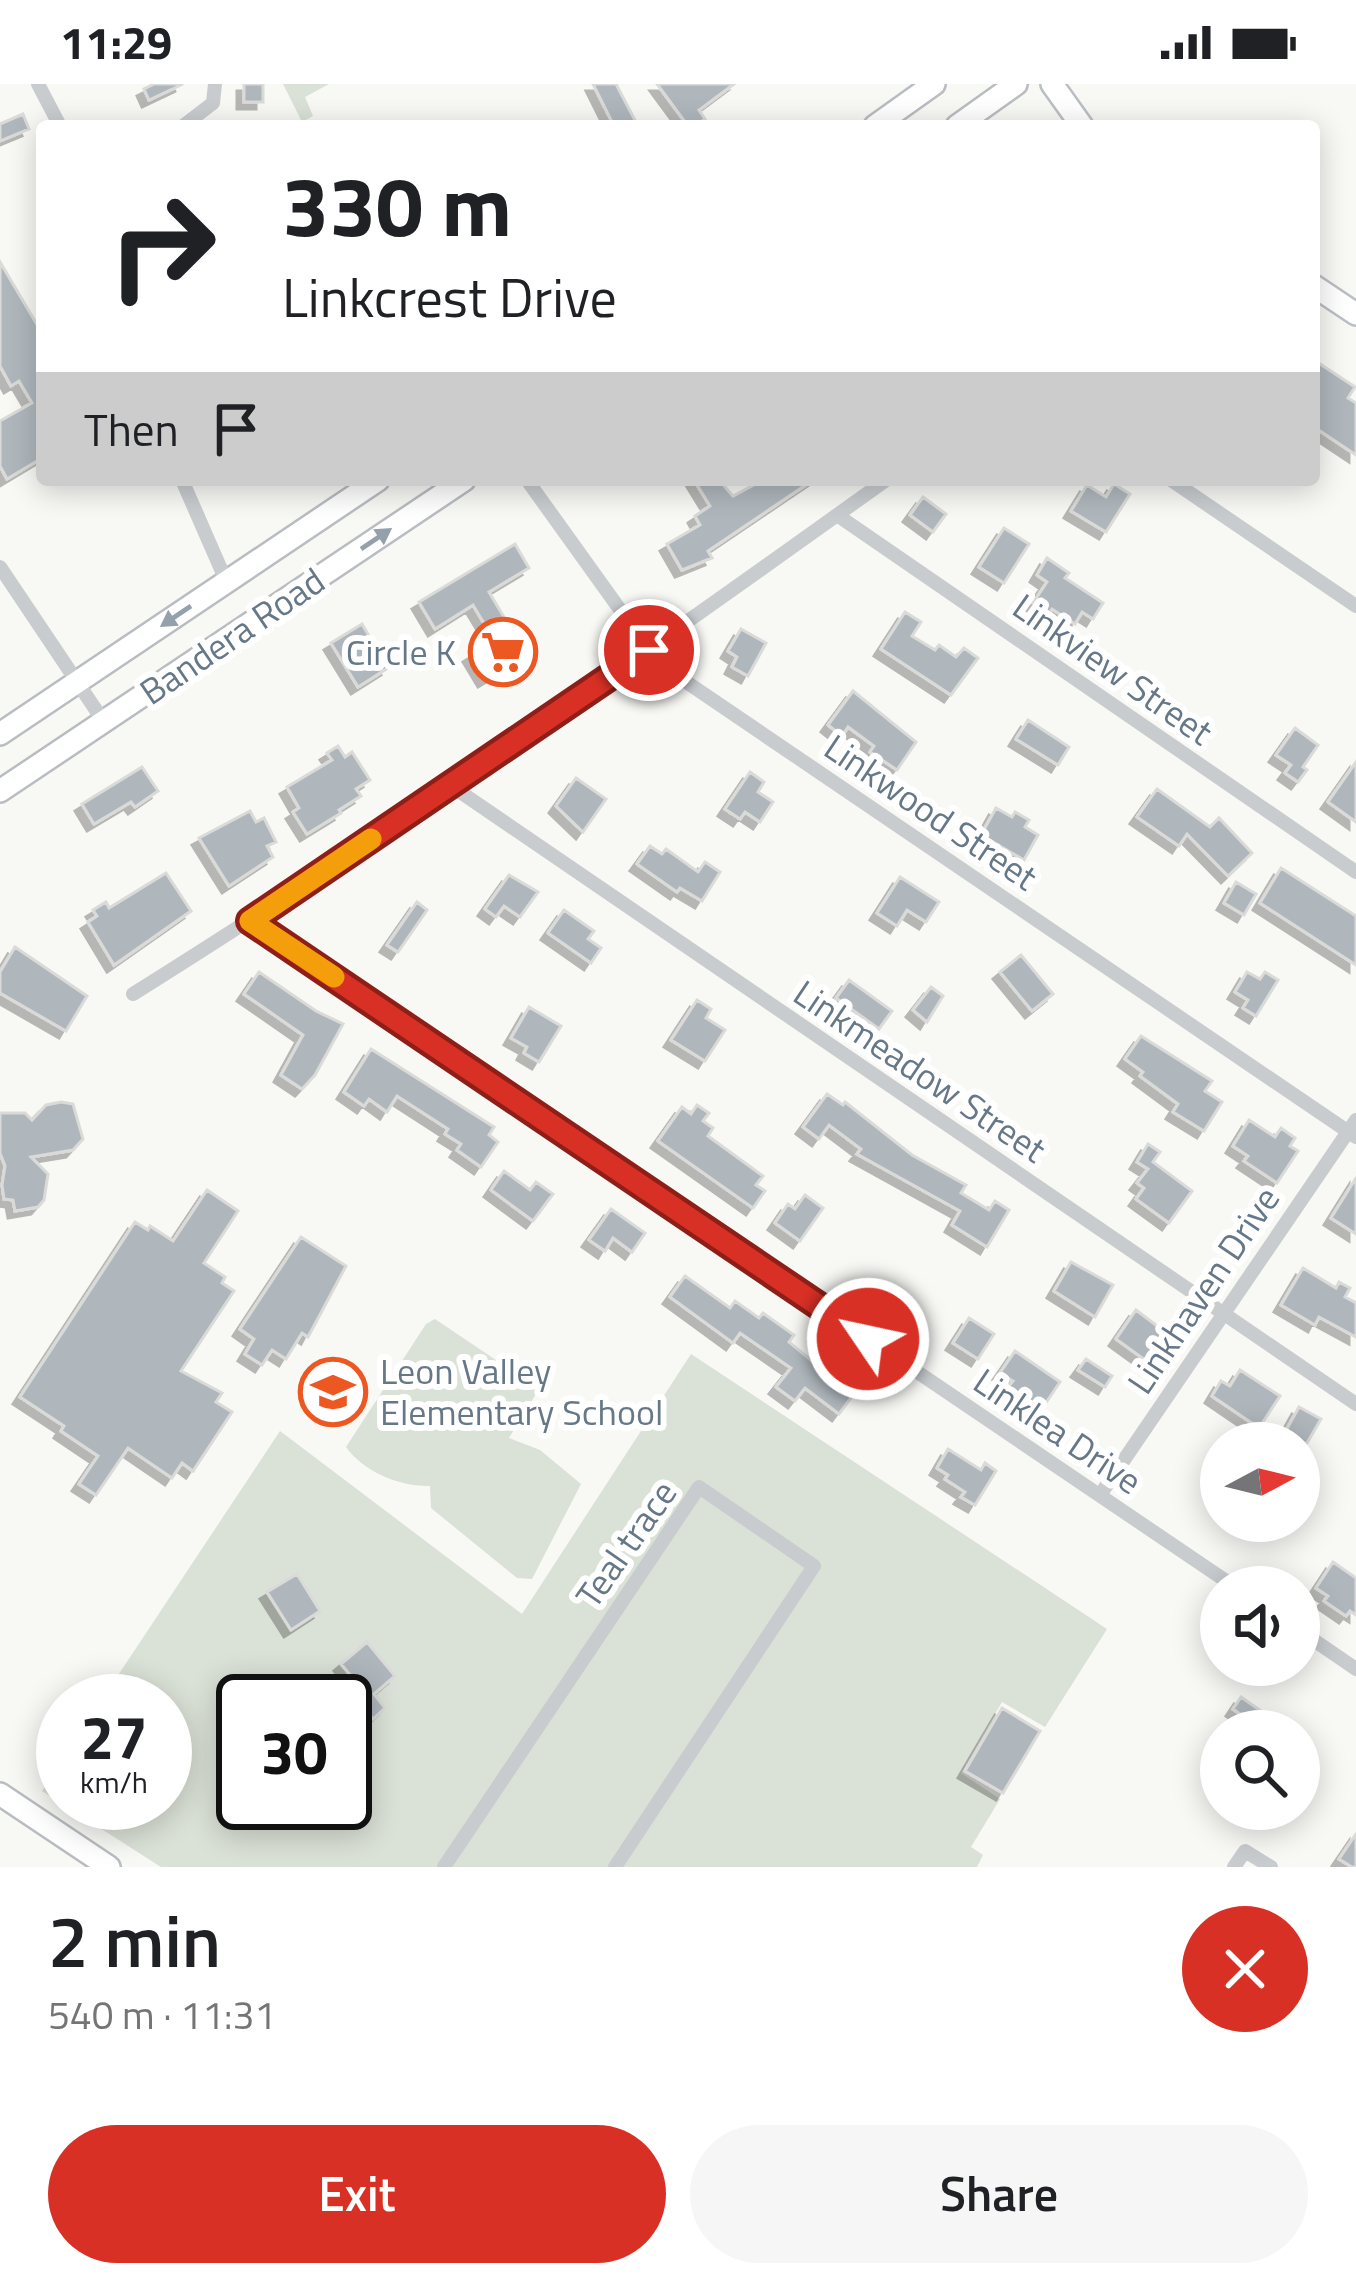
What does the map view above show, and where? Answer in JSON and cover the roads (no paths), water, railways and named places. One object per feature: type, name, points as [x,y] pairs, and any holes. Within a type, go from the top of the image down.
[{"type":"main road","points":[[883,120],[934,84]]},
{"type":"main road","points":[[965,120],[1016,84]]},
{"type":"main road","points":[[1052,84],[1078,120]]},
{"type":"main road","points":[[1320,290],[1356,314]]},
{"type":"main road","name":"Bandera Road","points":[[0,734],[369,486]]},
{"type":"main road","name":"Bandera Road","points":[[0,791],[455,486]]},
{"type":"main road","points":[[0,1794],[109,1867]]},
{"type":"street","points":[[38,84],[57,120]]},
{"type":"street","points":[[191,120],[213,103],[214,84]]},
{"type":"street","points":[[185,486],[227,583]]},
{"type":"street","name":"Linkwood Street","points":[[531,486],[649,650],[676,675],[1354,1129]]},
{"type":"street","points":[[133,994],[250,921],[649,650],[878,486]]},
{"type":"street","points":[[1181,486],[1356,606]]},
{"type":"street","name":"Linkview Street","points":[[837,515],[1356,872]]},
{"type":"street","points":[[0,567],[104,722]]},
{"type":"street","name":"Linkmeadow Street","points":[[450,785],[1356,1404]]},
{"type":"street","name":"Linklea Drive","points":[[250,921],[1204,1566]]},
{"type":"street","name":"Linkhaven Drive","points":[[1100,1495],[1354,1129]]},
{"type":"street","name":"Teal trace","points":[[444,1867],[698,1487],[814,1566],[615,1867]]},
{"type":"street","points":[[1320,1644],[1356,1669]]},
{"type":"street","points":[[1234,1867],[1245,1850],[1271,1867]]},
{"type":"place","name":"Circle K","points":[[503,652]]},
{"type":"place","name":"Leon Valley Elementary School","points":[[333,1392]]}]
